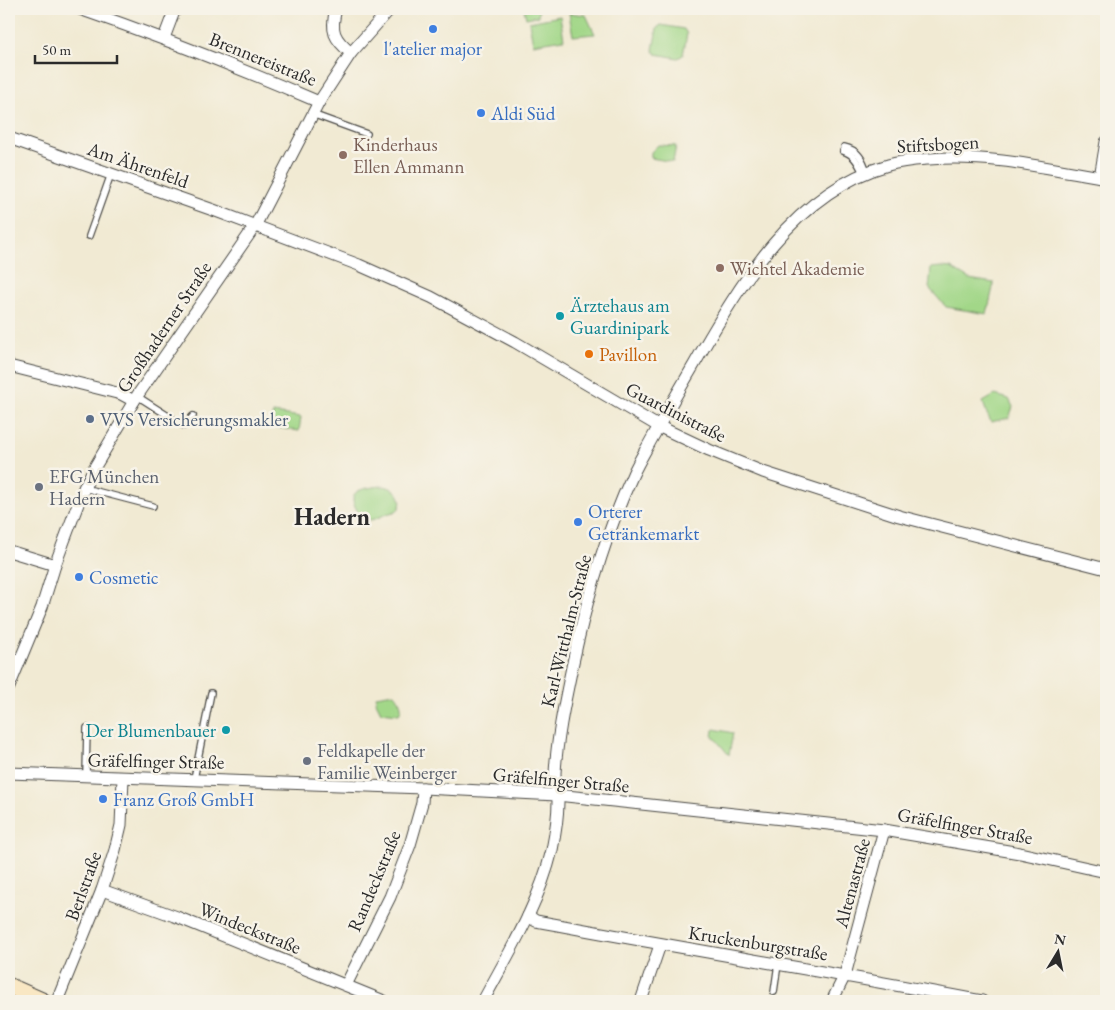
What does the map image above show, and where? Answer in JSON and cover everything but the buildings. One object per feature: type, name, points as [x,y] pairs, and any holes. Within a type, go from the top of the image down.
[{"type":"main road","points":[[9,986],[43,1001]]},
{"type":"street","name":"Brennereistraße","points":[[80,9],[164,38],[248,71],[319,102]]},
{"type":"street","points":[[164,38],[175,9]]},
{"type":"street","points":[[336,9],[333,20],[334,34],[339,42],[351,53]]},
{"type":"street","name":"Großhaderner Straße","points":[[9,687],[42,606],[55,565],[84,488],[136,399],[255,226],[319,102],[351,53],[390,9]]},
{"type":"street","name":"Am Ährenfeld","points":[[9,138],[255,226]]},
{"type":"street","points":[[1103,178],[1106,142]]},
{"type":"street","name":"Stiftsbogen","points":[[658,426],[722,317],[768,250],[800,215],[828,193],[865,173],[890,164],[915,160],[963,158],[1014,162],[1103,178]]},
{"type":"street","name":"Guardinistraße","points":[[255,226],[359,265],[431,298],[516,342],[658,426],[755,469],[920,522],[1106,569]]},
{"type":"street","points":[[9,366],[136,399]]},
{"type":"street","name":"Karl-Witthalm-Straße","points":[[483,1001],[528,916],[552,849],[557,812],[555,774],[559,736],[576,651],[597,570],[633,472],[658,426]]},
{"type":"street","points":[[9,551],[55,565]]},
{"type":"street","name":"Gräfelfinger Straße","points":[[9,773],[423,788],[557,795],[884,830],[1014,852],[1106,872]]},
{"type":"street","name":"Berlstraße","points":[[57,1001],[102,890],[121,825],[123,778]]},
{"type":"street","name":"Randeckstraße","points":[[346,985],[390,897],[410,845],[422,803],[423,788]]},
{"type":"street","name":"Altenastraße","points":[[832,1001],[845,975],[884,830]]},
{"type":"street","name":"Windeckstraße","points":[[102,890],[177,917],[384,1001]]},
{"type":"street","name":"Kruckenburgstraße","points":[[528,916],[536,921],[982,1001]]},
{"type":"street","points":[[641,1001],[660,944]]},
{"type":"lane","points":[[312,114],[367,134]]},
{"type":"lane","points":[[843,149],[852,154],[865,173]]},
{"type":"lane","points":[[90,236],[110,174]]},
{"type":"lane","points":[[136,399],[184,426],[192,416]]},
{"type":"lane","points":[[84,488],[153,506]]},
{"type":"lane","points":[[194,779],[211,693]]},
{"type":"lane","points":[[86,777],[87,728]]},
{"type":"lane","points":[[774,992],[778,964]]},
{"type":"green space","points":[[524,9],[539,9],[538,16],[526,18]]},
{"type":"green space","points":[[569,13],[586,15],[595,34],[573,36]]},
{"type":"green space","points":[[560,16],[564,39],[533,44],[529,22]]},
{"type":"green space","points":[[661,25],[684,29],[687,34],[683,55],[678,58],[656,54],[653,50],[657,28]]},
{"type":"green space","points":[[658,145],[676,146],[673,162],[651,158],[651,152]]},
{"type":"green space","points":[[931,268],[951,268],[969,279],[994,283],[987,314],[946,307],[929,288]]},
{"type":"green space","points":[[995,395],[1009,399],[1013,407],[1009,418],[991,422],[983,402]]},
{"type":"green space","points":[[273,413],[301,417],[299,431],[272,427]]},
{"type":"green space","points":[[381,486],[390,488],[398,493],[400,506],[396,511],[376,519],[366,519],[360,514],[354,504],[354,495],[366,488]]},
{"type":"green space","points":[[394,693],[400,703],[401,709],[399,714],[381,712],[376,702],[376,696]]},
{"type":"green space","points":[[714,729],[733,733],[729,755],[712,735]]},
{"type":"place","name":"l'atelier major","points":[[433,29]]},
{"type":"place","name":"Aldi Süd","points":[[481,113]]},
{"type":"place","name":"Kinderhaus Ellen Ammann","points":[[343,155]]},
{"type":"place","name":"Wichtel Akademie","points":[[720,268]]},
{"type":"place","name":"Ärztehaus am Guardinipark","points":[[560,316]]},
{"type":"place","name":"Pavillon","points":[[589,354]]},
{"type":"place","name":"VVS Versicherungsmakler","points":[[90,419]]},
{"type":"place","name":"EFG München Hadern","points":[[39,487]]},
{"type":"place","name":"Orterer Getränkemarkt","points":[[578,522]]},
{"type":"place","name":"Cosmetic","points":[[79,577]]},
{"type":"place","name":"Der Blumenbauer","points":[[226,730]]},
{"type":"place","name":"Feldkapelle der Familie Weinberger","points":[[307,761]]},
{"type":"place","name":"Franz Groß GmbH","points":[[103,799]]},
{"type":"district","name":"Hadern","points":[[332,516]]}]
